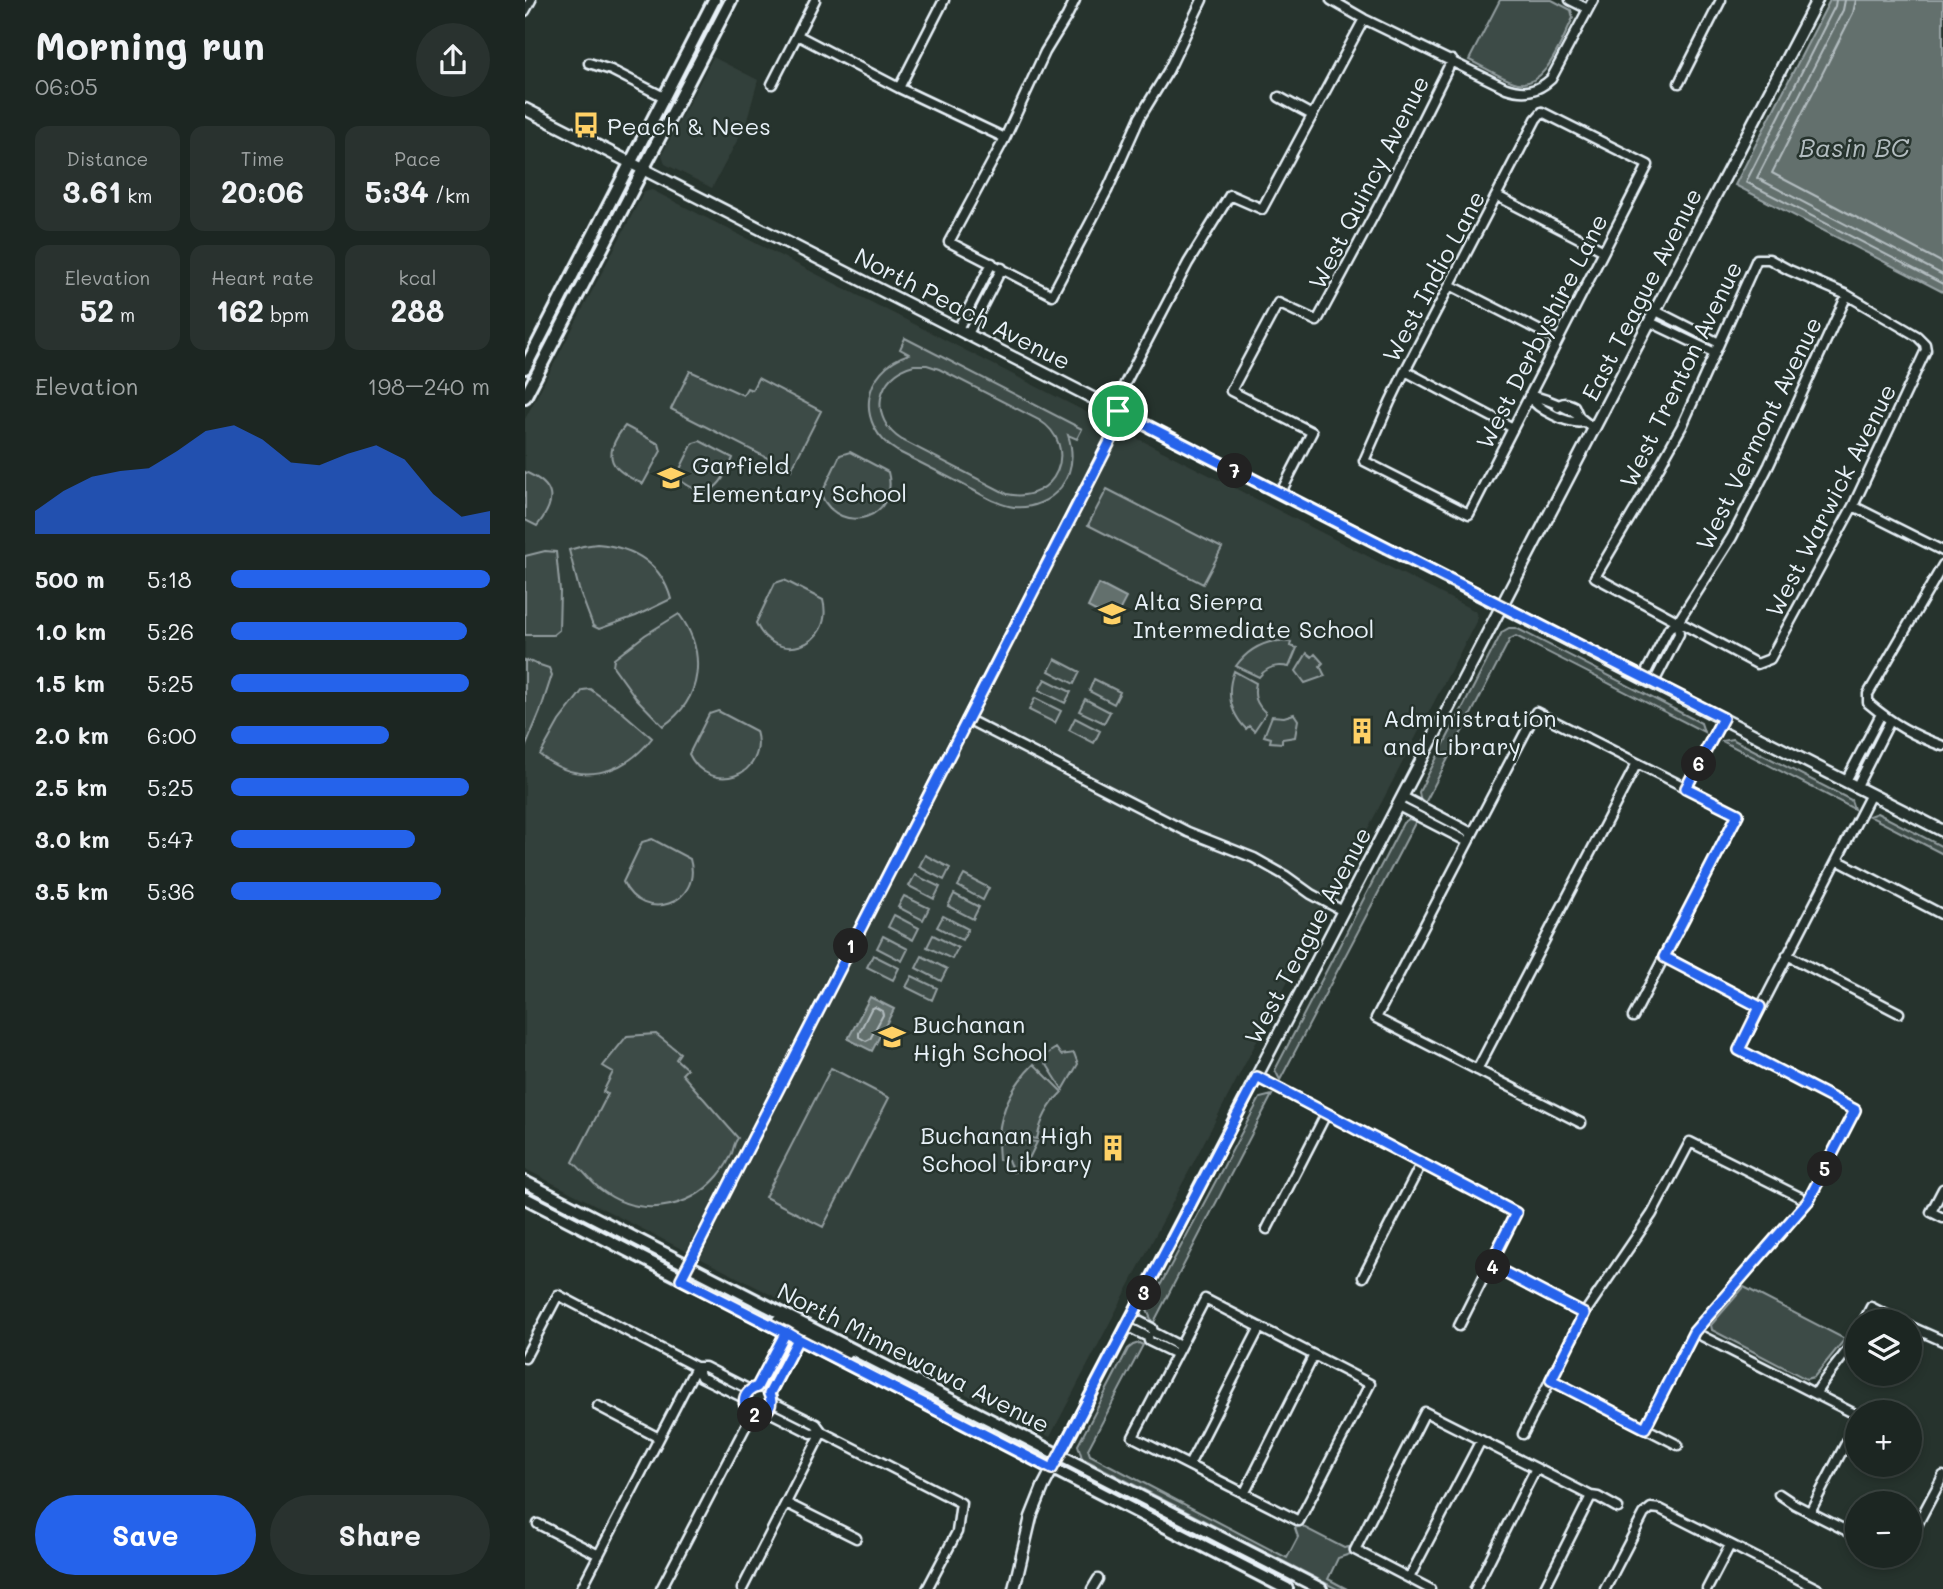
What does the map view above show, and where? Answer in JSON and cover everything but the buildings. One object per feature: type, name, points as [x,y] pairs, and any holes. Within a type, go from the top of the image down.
[{"type":"main road","points":[[525,368],[714,0]]},
{"type":"main road","points":[[525,397],[731,0]]},
{"type":"main road","name":"North Minnewawa Avenue","points":[[525,1182],[1321,1589]]},
{"type":"main road","name":"North Minnewawa Avenue","points":[[525,1198],[1287,1589]]},
{"type":"main road","points":[[736,1306],[771,1317],[840,1352],[851,1349]]},
{"type":"street","points":[[525,11],[531,0]]},
{"type":"street","points":[[772,84],[815,0]]},
{"type":"street","points":[[899,88],[944,0]]},
{"type":"street","points":[[1075,0],[1045,52],[1005,138],[949,242],[1052,295],[1107,191],[1140,117],[1168,71],[1202,0]]},
{"type":"street","points":[[1331,0],[1364,19],[1516,91],[1533,91],[1551,79],[1593,0]]},
{"type":"street","points":[[1570,0],[1588,9]]},
{"type":"street","points":[[1679,83],[1721,0]]},
{"type":"street","name":"East Teague Avenue","points":[[1502,607],[1817,0]]},
{"type":"street","points":[[681,1279],[1118,426],[1119,395],[1188,263],[1230,195],[1262,209],[1364,19]]},
{"type":"street","points":[[797,35],[899,88],[1005,138]]},
{"type":"street","name":"West Quincy Avenue","points":[[1280,494],[1312,432],[1231,391],[1279,303],[1317,321],[1453,60]]},
{"type":"street","points":[[589,62],[664,97]]},
{"type":"street","points":[[1279,97],[1312,115]]},
{"type":"street","name":"North Peach Avenue","points":[[525,109],[1943,831]]},
{"type":"street","name":"West Indio Lane","points":[[1469,514],[1364,461],[1405,371],[1542,112],[1648,165]]},
{"type":"street","name":"West Derbyshire Lane","points":[[1469,514],[1648,165]]},
{"type":"street","points":[[1497,196],[1604,251]]},
{"type":"street","name":"West Trenton Avenue","points":[[1678,622],[1595,577],[1682,426],[1758,259],[1769,259],[1847,295]]},
{"type":"street","points":[[958,329],[992,263]]},
{"type":"street","points":[[968,334],[1002,268]]},
{"type":"street","points":[[1450,285],[1558,340]]},
{"type":"street","name":"West Warwick Avenue","points":[[1678,622],[1757,664],[1770,659],[1853,506],[1926,350],[1925,344],[1917,336],[1847,295]]},
{"type":"street","name":"West Vermont Avenue","points":[[1643,678],[1669,628],[1678,622],[1732,537],[1769,465],[1847,295]]},
{"type":"street","points":[[1656,311],[1719,343]]},
{"type":"street","points":[[1650,322],[1714,353]]},
{"type":"street","points":[[1405,371],[1513,428]]},
{"type":"street","points":[[1529,396],[1538,396],[1574,424],[1580,419]]},
{"type":"street","points":[[1556,410],[1567,403],[1574,406],[1580,419],[1595,428]]},
{"type":"street","points":[[1853,506],[1943,551]]},
{"type":"street","points":[[1943,565],[1868,694],[1868,703],[1890,721],[1943,746]]},
{"type":"street","name":"West Teague Avenue","points":[[1014,1589],[1031,1517],[1052,1469],[1502,607]]},
{"type":"street","name":"West Vermont Avenue","points":[[1653,684],[1679,634],[1678,622]]},
{"type":"street","points":[[1581,1123],[1376,1018],[1536,712],[1738,814],[1633,1017]]},
{"type":"street","points":[[1846,781],[1881,714]]},
{"type":"street","points":[[1686,788],[1723,718]]},
{"type":"street","points":[[967,719],[1188,832],[1254,858],[1343,911]]},
{"type":"street","points":[[1857,786],[1890,721]]},
{"type":"street","points":[[1477,1070],[1637,763]]},
{"type":"street","points":[[1645,1428],[1694,1332],[1808,1201],[1855,1110],[1739,1050],[1871,794]]},
{"type":"street","points":[[1401,802],[1472,833]]},
{"type":"street","points":[[1401,802],[1468,842]]},
{"type":"street","points":[[1836,860],[1943,915]]},
{"type":"street","points":[[1787,955],[1899,1013]]},
{"type":"street","points":[[1664,957],[1760,1007]]},
{"type":"street","points":[[1257,1077],[1516,1213],[1459,1326]]},
{"type":"street","points":[[1267,1229],[1326,1114]]},
{"type":"street","points":[[1523,1434],[1584,1314],[1652,1214],[1690,1142],[1808,1201]]},
{"type":"street","points":[[1363,1278],[1421,1164]]},
{"type":"street","points":[[1943,1189],[1931,1212],[1943,1218]]},
{"type":"street","points":[[1490,1265],[1584,1314]]},
{"type":"street","points":[[525,1357],[558,1295],[696,1367],[701,1377],[750,1392],[764,1389],[771,1398],[815,1424],[822,1432],[961,1503],[957,1532],[927,1589]]},
{"type":"street","points":[[1205,1299],[1260,1327],[1370,1384],[1299,1521],[1133,1437],[1205,1299]]},
{"type":"street","points":[[1129,1322],[1152,1328],[1153,1332],[1180,1346]]},
{"type":"street","points":[[1129,1322],[1149,1341],[1175,1354]]},
{"type":"street","points":[[1189,1465],[1260,1327]]},
{"type":"street","points":[[1922,1331],[1942,1339]]},
{"type":"street","points":[[786,1332],[750,1392],[747,1409],[753,1414],[760,1415],[767,1411],[798,1339]]},
{"type":"street","points":[[1694,1332],[1845,1409]]},
{"type":"street","points":[[1816,1393],[1845,1354]]},
{"type":"street","points":[[1244,1493],[1314,1355]]},
{"type":"street","points":[[582,1589],[696,1367]]},
{"type":"street","points":[[1551,1380],[1678,1445]]},
{"type":"street","points":[[598,1406],[659,1438]]},
{"type":"street","points":[[767,1411],[811,1433],[822,1432]]},
{"type":"street","points":[[1430,1589],[1355,1550],[1425,1412],[1618,1508]]},
{"type":"street","points":[[661,1589],[753,1414]]},
{"type":"street","points":[[742,1589],[822,1432]]},
{"type":"street","points":[[1409,1578],[1481,1440]]},
{"type":"street","points":[[1810,1511],[1845,1445]]},
{"type":"street","points":[[1475,1589],[1536,1468]]},
{"type":"street","points":[[1922,1516],[1943,1476]]},
{"type":"street","points":[[1779,1494],[1845,1530]]},
{"type":"street","points":[[1544,1589],[1591,1496]]},
{"type":"street","points":[[786,1503],[856,1538]]},
{"type":"street","points":[[1605,1589],[1644,1514],[1651,1508],[1660,1509],[1811,1588]]},
{"type":"street","points":[[538,1524],[599,1555]]},
{"type":"street","points":[[1707,1589],[1730,1545]]},
{"type":"street","points":[[1092,1589],[1098,1579]]},
{"type":"shaded area","points":[[1500,0],[1552,0],[1571,10],[1573,18],[1551,62],[1535,79],[1525,83],[1508,80],[1469,60]]},
{"type":"shaded area","points":[[713,57],[758,80],[746,124],[712,188],[665,164],[662,154]]},
{"type":"shaded area","points":[[652,190],[1475,611],[1478,618],[1050,1437],[525,1169],[525,419],[644,192]]},
{"type":"shaded area","points":[[905,338],[1082,429],[1077,439],[1068,435],[1071,462],[1061,487],[1040,503],[1021,507],[1008,506],[897,451],[883,440],[874,427],[869,398],[873,384],[881,372],[893,361],[909,354],[900,349]],"holes":[[[914,365],[927,365],[1039,420],[1052,431],[1059,444],[1060,458],[1057,471],[1050,482],[1039,491],[1024,495],[1007,494],[902,440],[891,431],[884,421],[881,409],[885,387],[901,370]]]},
{"type":"shaded area","points":[[690,371],[743,395],[747,388],[752,390],[758,378],[821,411],[791,470],[671,409]]},
{"type":"shaded area","points":[[625,426],[659,444],[661,451],[643,484],[623,473],[613,461],[613,446]]},
{"type":"shaded area","points":[[700,441],[733,458],[718,485],[705,491],[697,490],[676,477],[693,443]]},
{"type":"shaded area","points":[[850,452],[888,472],[889,488],[885,501],[877,511],[867,517],[854,519],[842,516],[830,508],[821,495],[840,455]]},
{"type":"shaded area","points":[[525,472],[543,482],[550,495],[548,509],[537,526],[525,520]]},
{"type":"shaded area","points":[[1107,489],[1222,548],[1203,584],[1088,525]]},
{"type":"shaded area","points":[[597,544],[622,549],[644,559],[660,576],[671,599],[636,616],[599,629],[593,626],[579,589],[569,550]]},
{"type":"shaded area","points":[[545,551],[556,552],[560,591],[559,630],[553,635],[525,635],[525,556]]},
{"type":"shaded area","points":[[784,580],[823,600],[824,616],[820,629],[812,639],[789,647],[776,644],[765,637],[756,623],[775,583]]},
{"type":"shaded area","points":[[679,614],[694,644],[697,674],[686,702],[663,726],[636,698],[613,666],[614,659]]},
{"type":"shaded area","points":[[1516,628],[1701,723],[1704,732],[1516,636],[1510,639],[1425,803],[1419,792],[1502,632]]},
{"type":"shaded area","points":[[1275,641],[1291,642],[1290,646],[1297,648],[1289,667],[1272,667],[1259,677],[1236,666],[1253,649]]},
{"type":"shaded area","points":[[1307,653],[1312,657],[1315,654],[1323,663],[1320,666],[1325,676],[1305,683],[1296,671]]},
{"type":"shaded area","points":[[1055,659],[1080,672],[1074,684],[1049,671]]},
{"type":"shaded area","points":[[525,660],[549,668],[552,675],[525,748]]},
{"type":"shaded area","points":[[1234,671],[1256,683],[1256,700],[1266,713],[1254,731],[1249,726],[1246,729],[1233,709],[1230,687]]},
{"type":"shaded area","points":[[1045,679],[1071,692],[1065,703],[1039,690]]},
{"type":"shaded area","points":[[1094,679],[1120,692],[1114,704],[1089,691]]},
{"type":"shaded area","points":[[590,689],[652,738],[628,761],[614,768],[584,773],[569,771],[540,755],[559,721],[583,690]]},
{"type":"shaded area","points":[[1035,698],[1061,711],[1055,723],[1029,710]]},
{"type":"shaded area","points":[[1085,699],[1110,712],[1104,723],[1079,711]]},
{"type":"shaded area","points":[[718,711],[756,731],[758,747],[754,760],[735,776],[710,775],[698,767],[689,754],[709,714]]},
{"type":"shaded area","points":[[1294,714],[1298,720],[1295,737],[1282,739],[1282,743],[1270,742],[1271,738],[1264,736],[1272,716]]},
{"type":"shaded area","points":[[1075,718],[1100,731],[1094,743],[1069,730]]},
{"type":"shaded area","points":[[1732,739],[1851,800],[1854,809],[1722,741]]},
{"type":"shaded area","points":[[1877,813],[1943,847],[1943,854],[1869,816]]},
{"type":"shaded area","points":[[1409,819],[1416,821],[1280,1080],[1275,1070],[1403,823]]},
{"type":"shaded area","points":[[652,839],[690,859],[692,875],[688,888],[669,904],[644,903],[632,895],[623,882],[642,842]]},
{"type":"shaded area","points":[[925,855],[950,868],[944,880],[919,867]]},
{"type":"shaded area","points":[[915,875],[940,887],[934,899],[909,886]]},
{"type":"shaded area","points":[[964,875],[989,888],[983,900],[958,886]]},
{"type":"shaded area","points":[[954,894],[979,907],[973,919],[948,906]]},
{"type":"shaded area","points":[[904,896],[929,908],[923,920],[898,907]]},
{"type":"shaded area","points":[[894,915],[919,928],[913,940],[888,927]]},
{"type":"shaded area","points":[[943,916],[968,929],[962,940],[937,927]]},
{"type":"shaded area","points":[[933,935],[958,948],[952,959],[927,947]]},
{"type":"shaded area","points":[[883,936],[908,949],[902,961],[877,948]]},
{"type":"shaded area","points":[[873,955],[899,968],[893,980],[867,967]]},
{"type":"shaded area","points":[[922,956],[947,969],[941,981],[916,968]]},
{"type":"shaded area","points":[[912,976],[937,988],[932,1000],[906,987]]},
{"type":"shaded area","points":[[656,1034],[680,1053],[676,1059],[687,1069],[682,1074],[738,1138],[726,1165],[706,1188],[677,1203],[646,1207],[614,1198],[596,1186],[573,1162],[608,1094],[603,1092],[613,1072],[603,1066],[627,1036]]},
{"type":"shaded area","points":[[1056,1048],[1061,1055],[1074,1053],[1078,1064],[1063,1090],[1042,1057]]},
{"type":"shaded area","points":[[1034,1064],[1062,1092],[1046,1113],[1037,1139],[999,1132],[1011,1095]]},
{"type":"shaded area","points":[[831,1068],[889,1098],[823,1227],[765,1197]]},
{"type":"shaded area","points":[[1272,1095],[1153,1324],[1147,1310],[1260,1098]]},
{"type":"shaded area","points":[[1037,1142],[1024,1169],[1013,1172],[1008,1160],[999,1160],[998,1143]]},
{"type":"shaded area","points":[[1744,1287],[1845,1339],[1814,1377],[1806,1379],[1712,1330],[1711,1325]]},
{"type":"shaded area","points":[[1139,1343],[1143,1345],[1088,1449],[1090,1455],[1287,1558],[1298,1537],[1295,1528],[1302,1525],[1344,1548],[1349,1547],[1350,1554],[1338,1558],[1328,1579],[1347,1589],[1337,1589],[1082,1458],[1078,1445],[1128,1349]]},
{"type":"water","name":"Basin BC","points":[[1830,0],[1943,0],[1943,292],[1735,185]]},
{"type":"water","points":[[1099,584],[1126,598],[1114,621],[1088,607]]},
{"type":"water","points":[[870,997],[894,1009],[872,1051],[848,1039]]},
{"type":"place","name":"Peach & Nees","points":[[586,125]]},
{"type":"place","name":"Garfield Elementary School","points":[[671,478]]},
{"type":"place","name":"Alta Sierra Intermediate School","points":[[1112,614]]},
{"type":"place","name":"Administration and Library","points":[[1362,731]]},
{"type":"place","name":"Buchanan High School","points":[[892,1037]]},
{"type":"place","name":"Buchanan High School Library","points":[[1113,1148]]},
{"type":"route","points":[[1118,411],[1118,426],[681,1279],[736,1306],[798,1339],[769,1394],[772,1399],[769,1409],[764,1414],[756,1415],[747,1409],[744,1402],[746,1395],[757,1387],[786,1332],[1052,1469],[1257,1077],[1516,1213],[1490,1265],[1584,1314],[1551,1380],[1645,1428],[1694,1332],[1808,1201],[1855,1110],[1739,1050],[1760,1007],[1664,957],[1738,814],[1686,788],[1723,718],[1118,411]]}]
